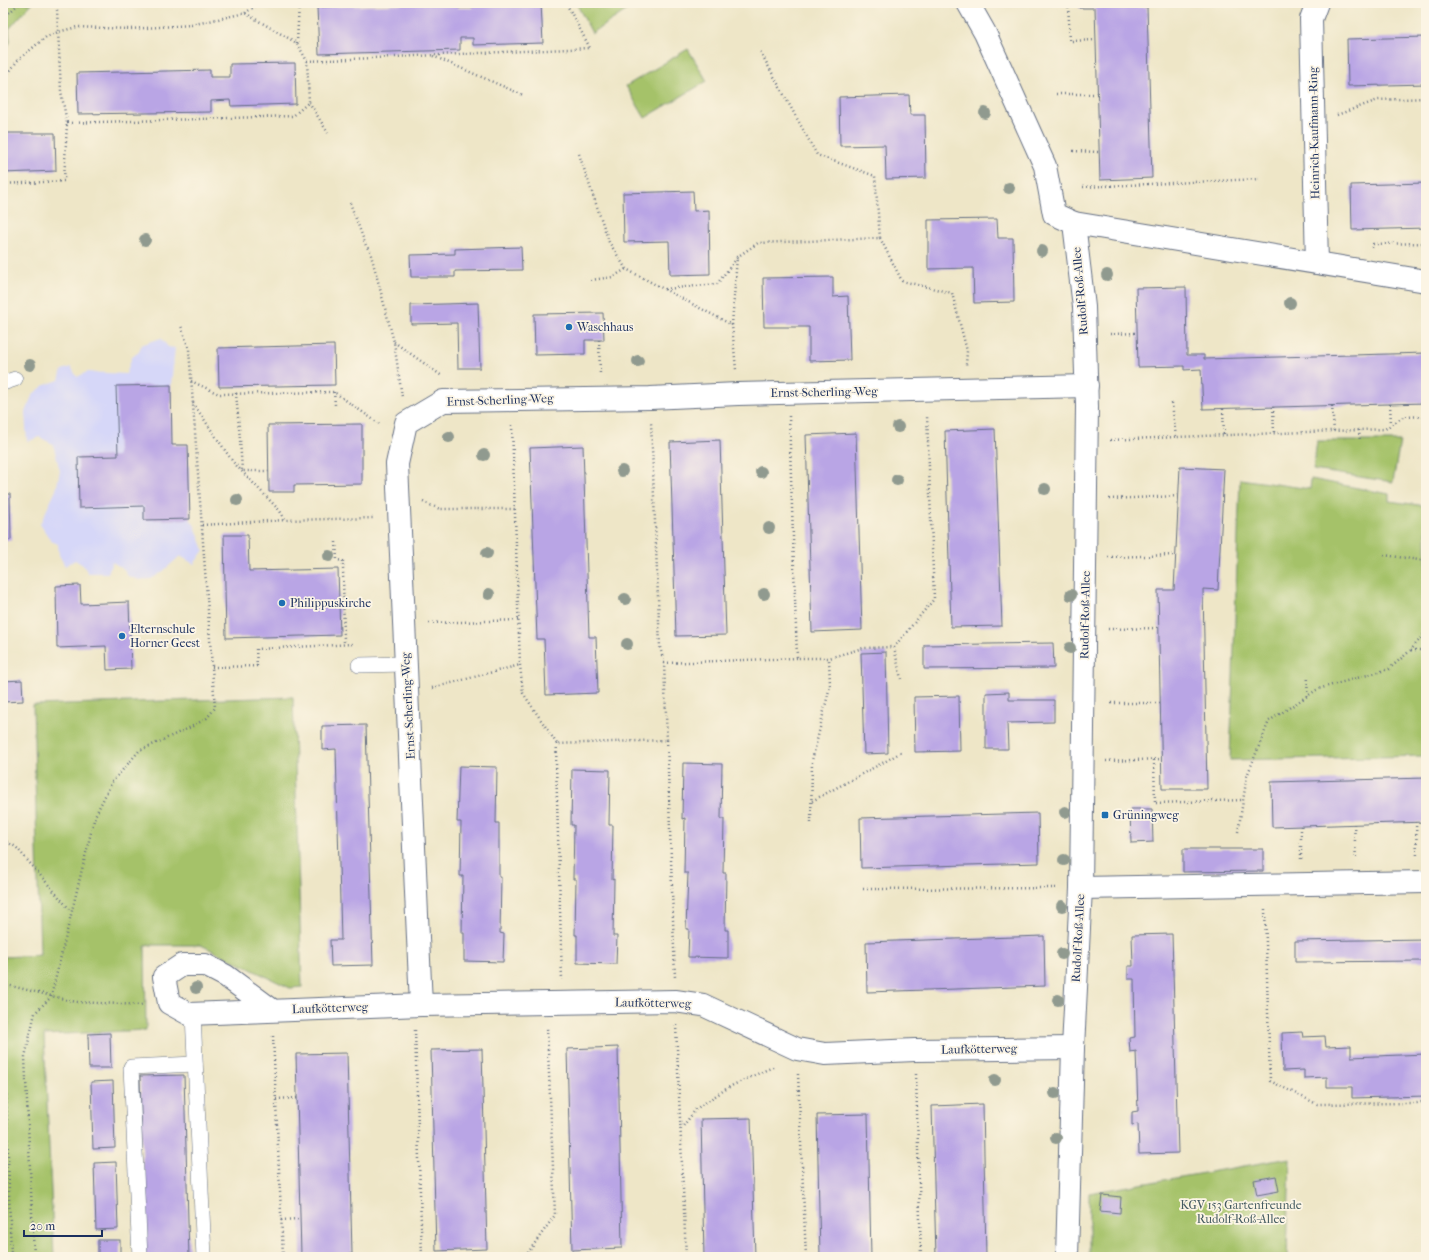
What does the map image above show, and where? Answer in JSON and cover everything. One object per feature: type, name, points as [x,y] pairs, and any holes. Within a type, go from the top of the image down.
[{"type":"street","points":[[968,3],[985,33],[1044,166],[1054,214],[1074,223],[1426,281]]},
{"type":"street","name":"Heinrich-Kaufmann-Ring","points":[[1317,3],[1311,19],[1317,263]]},
{"type":"street","name":"Rudolf-Roß-Allee","points":[[1067,1257],[1073,1048],[1081,888],[1087,441],[1087,386],[1084,307],[1074,223]]},
{"type":"street","name":"Ernst-Scherling-Weg","points":[[418,1005],[408,695],[397,464],[404,432],[443,401],[650,398],[738,394],[1087,386]]},
{"type":"street","points":[[1081,888],[1422,882]]},
{"type":"street","points":[[169,1003],[164,977],[182,965],[205,965],[226,976],[272,1010]]},
{"type":"street","name":"Laufkötterweg","points":[[169,1003],[189,1014],[193,1014],[418,1005],[675,1001],[703,1005],[797,1049],[825,1054],[915,1050],[1073,1048]]},
{"type":"lane","points":[[359,665],[406,664]]},
{"type":"lane","points":[[193,1014],[204,1257]]},
{"type":"lane","points":[[140,1257],[131,1067],[195,1064]]},
{"type":"path","points":[[3,18],[20,3]]},
{"type":"path","points":[[3,184],[64,181],[68,123],[62,91],[57,10],[55,3]]},
{"type":"path","points":[[3,80],[18,60],[46,37],[58,32],[77,27],[130,29],[191,25],[245,13],[260,3]]},
{"type":"path","points":[[297,43],[299,3]]},
{"type":"path","points":[[307,61],[590,48],[566,3]]},
{"type":"path","points":[[1068,3],[1070,41],[1096,40]]},
{"type":"path","points":[[245,13],[297,43],[307,61],[309,102],[328,133]]},
{"type":"path","points":[[760,51],[817,155],[876,176],[880,238],[902,281],[952,293],[967,351],[963,389]]},
{"type":"path","points":[[432,55],[522,95]]},
{"type":"path","points":[[1056,94],[1097,94]]},
{"type":"path","points":[[1314,124],[1378,100],[1426,98]]},
{"type":"path","points":[[68,123],[293,116],[309,102]]},
{"type":"path","points":[[1073,151],[1099,152]]},
{"type":"path","points":[[579,154],[609,242],[626,269],[732,325]]},
{"type":"path","points":[[1083,187],[1259,179]]},
{"type":"path","points":[[350,203],[366,246],[370,251],[394,342],[404,432]]},
{"type":"path","points":[[664,289],[717,284],[737,257],[758,243],[880,238]]},
{"type":"path","points":[[737,257],[732,325],[738,394]]},
{"type":"path","points":[[591,280],[613,277],[626,269]]},
{"type":"path","points":[[34,1257],[25,1057],[35,1013],[51,996],[95,816],[112,782],[139,751],[207,718],[215,708],[191,381],[188,349],[180,326]]},
{"type":"path","points":[[599,340],[601,398]]},
{"type":"path","points":[[394,342],[444,378]]},
{"type":"path","points":[[191,381],[219,394],[334,392],[404,432]]},
{"type":"path","points":[[664,663],[829,658],[863,648],[894,647],[934,599],[926,390]]},
{"type":"path","points":[[334,392],[335,405]]},
{"type":"path","points":[[236,393],[242,471]]},
{"type":"path","points":[[789,393],[797,658]]},
{"type":"path","points":[[650,398],[660,647],[664,663],[675,1001],[686,1257]]},
{"type":"path","points":[[511,399],[518,620],[523,693],[557,744],[555,1215],[527,1254]]},
{"type":"path","points":[[193,403],[222,447],[242,471],[280,511],[285,520]]},
{"type":"path","points":[[1172,403],[1176,437]]},
{"type":"path","points":[[1390,404],[1392,424]]},
{"type":"path","points":[[1332,406],[1334,431]]},
{"type":"path","points":[[1273,407],[1274,433]]},
{"type":"path","points":[[1223,409],[1224,435]]},
{"type":"path","points":[[1087,441],[1385,429],[1403,417],[1426,416]]},
{"type":"path","points":[[1359,430],[1360,441]]},
{"type":"path","points":[[242,471],[269,471]]},
{"type":"path","points":[[398,492],[440,509],[515,509]]},
{"type":"path","points":[[1086,500],[1179,496]]},
{"type":"path","points":[[202,525],[285,520],[375,518]]},
{"type":"path","points":[[336,542],[337,560],[343,561],[344,644]]},
{"type":"path","points":[[1086,557],[1176,555]]},
{"type":"path","points":[[1384,556],[1426,561]]},
{"type":"path","points":[[404,624],[518,620]]},
{"type":"path","points":[[1084,630],[1159,628]]},
{"type":"path","points":[[1238,832],[1246,776],[1269,721],[1318,689],[1390,669],[1411,650],[1426,632]]},
{"type":"path","points":[[212,667],[258,666],[256,649],[360,643]]},
{"type":"path","points":[[894,647],[901,679]]},
{"type":"path","points":[[1411,650],[1426,650]]},
{"type":"path","points":[[811,823],[812,761],[830,686],[829,658]]},
{"type":"path","points":[[408,695],[520,665]]},
{"type":"path","points":[[1307,696],[1308,676]]},
{"type":"path","points":[[1083,704],[1161,703]]},
{"type":"path","points":[[557,744],[667,740]]},
{"type":"path","points":[[812,801],[903,751]]},
{"type":"path","points":[[1083,762],[1162,759]]},
{"type":"path","points":[[1154,760],[1155,802],[1243,800]]},
{"type":"path","points":[[1416,822],[1422,882]]},
{"type":"path","points":[[1354,824],[1356,884]]},
{"type":"path","points":[[1301,826],[1302,884]]},
{"type":"path","points":[[3,840],[16,847],[72,911]]},
{"type":"path","points":[[1264,885],[1270,1081],[1317,1104],[1417,1103],[1426,1101]]},
{"type":"path","points":[[864,889],[1081,888]]},
{"type":"path","points":[[11,1257],[3,986],[83,1002],[148,1005],[169,1003]]},
{"type":"path","points":[[418,1005],[422,1257]]},
{"type":"path","points":[[272,1010],[283,1257]]},
{"type":"path","points":[[681,1130],[696,1109],[731,1086],[777,1065],[797,1049]]},
{"type":"path","points":[[797,1049],[806,1257]]},
{"type":"path","points":[[915,1050],[921,1257]]},
{"type":"path","points":[[276,1099],[298,1098]]},
{"type":"path","points":[[281,1220],[300,1220]]},
{"type":"path","points":[[1192,1248],[1192,1257]]},
{"type":"path","points":[[510,1257],[527,1254],[533,1257]]},
{"type":"shaded area","points":[[161,338],[168,347],[175,348],[171,385],[116,386],[118,456],[78,457],[79,507],[144,506],[144,520],[190,519],[195,526],[204,550],[194,564],[180,556],[161,573],[151,579],[139,580],[128,576],[124,569],[112,562],[108,573],[88,573],[83,565],[75,560],[65,566],[59,555],[58,544],[51,541],[40,524],[56,490],[60,471],[53,444],[39,437],[27,442],[25,412],[33,394],[45,385],[59,380],[62,370],[71,367],[77,377],[87,372],[126,374],[132,357],[139,352],[141,345]]},
{"type":"green space","points":[[3,3],[32,3],[9,29],[10,42],[3,54]]},
{"type":"green space","points":[[576,3],[638,3],[592,33]]},
{"type":"green space","points":[[688,49],[707,81],[645,118],[626,86]]},
{"type":"green space","points":[[1317,441],[1400,441],[1393,482],[1313,470]]},
{"type":"green space","points":[[1240,479],[1310,489],[1311,479],[1389,494],[1389,501],[1426,506],[1426,756],[1230,760]]},
{"type":"green space","points":[[293,697],[302,987],[290,988],[201,945],[145,945],[146,1030],[44,1035],[54,1257],[3,1257],[3,957],[40,955],[33,705]]},
{"type":"green space","name":"KGV 153 Gartenfreunde Rudolf-Roß-Allee","points":[[1290,1158],[1287,1257],[1089,1257],[1089,1193]]},
{"type":"building","points":[[457,3],[458,8],[472,8],[472,3],[541,3],[543,43],[473,45],[473,38],[460,38],[460,50],[319,54],[317,7]]},
{"type":"building","points":[[1079,3],[1129,3],[1129,7],[1147,7],[1152,178],[1100,180],[1095,8],[1079,8]]},
{"type":"building","points":[[1426,37],[1426,84],[1348,86],[1347,39]]},
{"type":"building","points":[[295,63],[296,104],[231,106],[230,100],[211,101],[211,112],[78,114],[77,73],[210,70],[210,77],[230,77],[230,64]]},
{"type":"building","points":[[909,95],[910,115],[925,115],[926,178],[886,179],[885,145],[840,146],[839,97]]},
{"type":"building","points":[[3,133],[55,133],[56,171],[3,173]]},
{"type":"building","points":[[1426,183],[1426,228],[1352,230],[1351,185]]},
{"type":"building","points":[[693,191],[694,211],[709,210],[710,274],[670,275],[669,241],[624,242],[623,193]]},
{"type":"building","points":[[997,219],[998,238],[1013,238],[1014,302],[974,303],[973,268],[928,269],[928,220]]},
{"type":"building","points":[[521,247],[522,270],[455,271],[455,277],[411,277],[410,255],[455,254],[455,249]]},
{"type":"building","points":[[833,277],[833,297],[848,296],[850,360],[809,361],[809,327],[764,327],[763,278]]},
{"type":"building","points":[[1186,287],[1187,355],[1204,355],[1204,359],[1426,353],[1426,403],[1203,409],[1201,369],[1184,370],[1184,366],[1138,367],[1136,288]]},
{"type":"building","points":[[478,303],[480,368],[458,368],[457,323],[411,324],[411,305]]},
{"type":"building","name":"Waschhaus","points":[[603,313],[604,340],[585,340],[585,354],[535,355],[534,314]]},
{"type":"building","points":[[334,345],[335,385],[219,387],[218,348]]},
{"type":"building","points":[[171,385],[172,445],[188,445],[190,519],[144,520],[144,506],[79,508],[78,457],[118,456],[116,386]]},
{"type":"building","points":[[362,424],[362,484],[294,485],[294,492],[269,492],[268,425]]},
{"type":"building","points":[[995,429],[1002,626],[951,627],[945,431]]},
{"type":"building","points":[[856,433],[862,630],[812,632],[806,435]]},
{"type":"building","points":[[720,440],[726,635],[676,636],[670,442]]},
{"type":"building","points":[[583,446],[589,637],[596,637],[598,693],[546,695],[544,639],[537,639],[530,448]]},
{"type":"building","points":[[1180,467],[1224,469],[1218,590],[1203,589],[1207,789],[1162,789],[1158,590],[1174,590]]},
{"type":"building","points":[[3,494],[10,494],[11,540],[3,540]]},
{"type":"building","name":"Philippuskirche","points":[[224,535],[248,535],[249,571],[338,569],[340,635],[226,638]]},
{"type":"building","points":[[80,585],[81,604],[129,602],[131,669],[107,670],[106,646],[57,648],[56,586]]},
{"type":"building","points":[[1053,643],[1054,668],[924,669],[924,645]]},
{"type":"building","points":[[886,652],[888,753],[864,754],[861,653]]},
{"type":"building","points":[[22,680],[23,701],[3,702],[3,681]]},
{"type":"building","points":[[1009,692],[1009,700],[1054,700],[1054,722],[1007,723],[1008,749],[986,749],[986,693]]},
{"type":"building","points":[[959,696],[960,751],[915,752],[914,697]]},
{"type":"building","points":[[366,725],[373,965],[331,966],[330,940],[341,940],[336,749],[322,750],[322,726]]},
{"type":"building","points":[[683,763],[722,764],[721,819],[724,819],[723,873],[726,873],[725,930],[728,930],[728,958],[688,957],[689,929],[686,929],[688,873],[684,873],[685,818],[682,819]]},
{"type":"building","points":[[459,766],[497,767],[496,823],[499,823],[499,877],[501,877],[500,933],[504,934],[503,962],[464,961],[464,933],[462,933],[463,876],[460,876],[461,822],[457,822]]},
{"type":"building","points":[[572,769],[610,770],[609,825],[613,825],[613,936],[617,936],[616,964],[577,963],[577,935],[575,935],[576,879],[573,879],[574,825],[571,825]]},
{"type":"building","points":[[1426,778],[1426,822],[1272,827],[1271,782]]},
{"type":"building","points":[[1130,809],[1152,809],[1153,842],[1131,843]]},
{"type":"building","points":[[1038,813],[1039,863],[861,868],[860,818]]},
{"type":"building","points":[[1183,849],[1263,849],[1263,871],[1183,872]]},
{"type":"building","points":[[1172,934],[1178,1153],[1139,1154],[1138,1124],[1132,1125],[1132,1112],[1138,1111],[1136,1051],[1130,1052],[1129,1038],[1135,1037],[1134,979],[1128,979],[1128,966],[1133,966],[1132,935]]},
{"type":"building","points":[[1044,936],[1045,986],[867,992],[866,942]]},
{"type":"building","points":[[1426,939],[1426,961],[1295,962],[1295,941]]},
{"type":"building","points":[[1302,1032],[1303,1037],[1325,1036],[1326,1047],[1351,1046],[1351,1057],[1426,1054],[1426,1096],[1352,1098],[1352,1087],[1327,1087],[1327,1077],[1304,1078],[1304,1070],[1283,1071],[1282,1033]]},
{"type":"building","points":[[110,1033],[111,1068],[89,1068],[88,1034]]},
{"type":"building","points":[[618,1047],[622,1248],[572,1250],[567,1049]]},
{"type":"building","points":[[482,1049],[487,1249],[436,1251],[431,1050]]},
{"type":"building","points":[[347,1053],[352,1254],[301,1255],[296,1054]]},
{"type":"building","points":[[184,1075],[189,1257],[145,1257],[140,1076]]},
{"type":"building","points":[[113,1081],[115,1148],[93,1149],[91,1082]]},
{"type":"building","points":[[983,1104],[986,1257],[936,1257],[932,1106]]},
{"type":"building","points":[[868,1114],[871,1257],[820,1257],[817,1115]]},
{"type":"building","points":[[751,1118],[755,1257],[704,1257],[701,1119]]},
{"type":"building","points":[[116,1162],[118,1229],[96,1230],[94,1163]]},
{"type":"building","points":[[1276,1176],[1279,1191],[1257,1195],[1254,1180]]},
{"type":"building","points":[[1102,1195],[1121,1197],[1120,1213],[1100,1211]]},
{"type":"building","points":[[98,1240],[120,1240],[120,1257],[98,1257]]},
{"type":"place","name":"Waschhaus","points":[[569,327]]},
{"type":"place","name":"Philippuskirche","points":[[282,603]]},
{"type":"place","name":"Elternschule Horner Geest","points":[[122,636]]},
{"type":"place","name":"Grüningweg","points":[[1105,815]]}]
